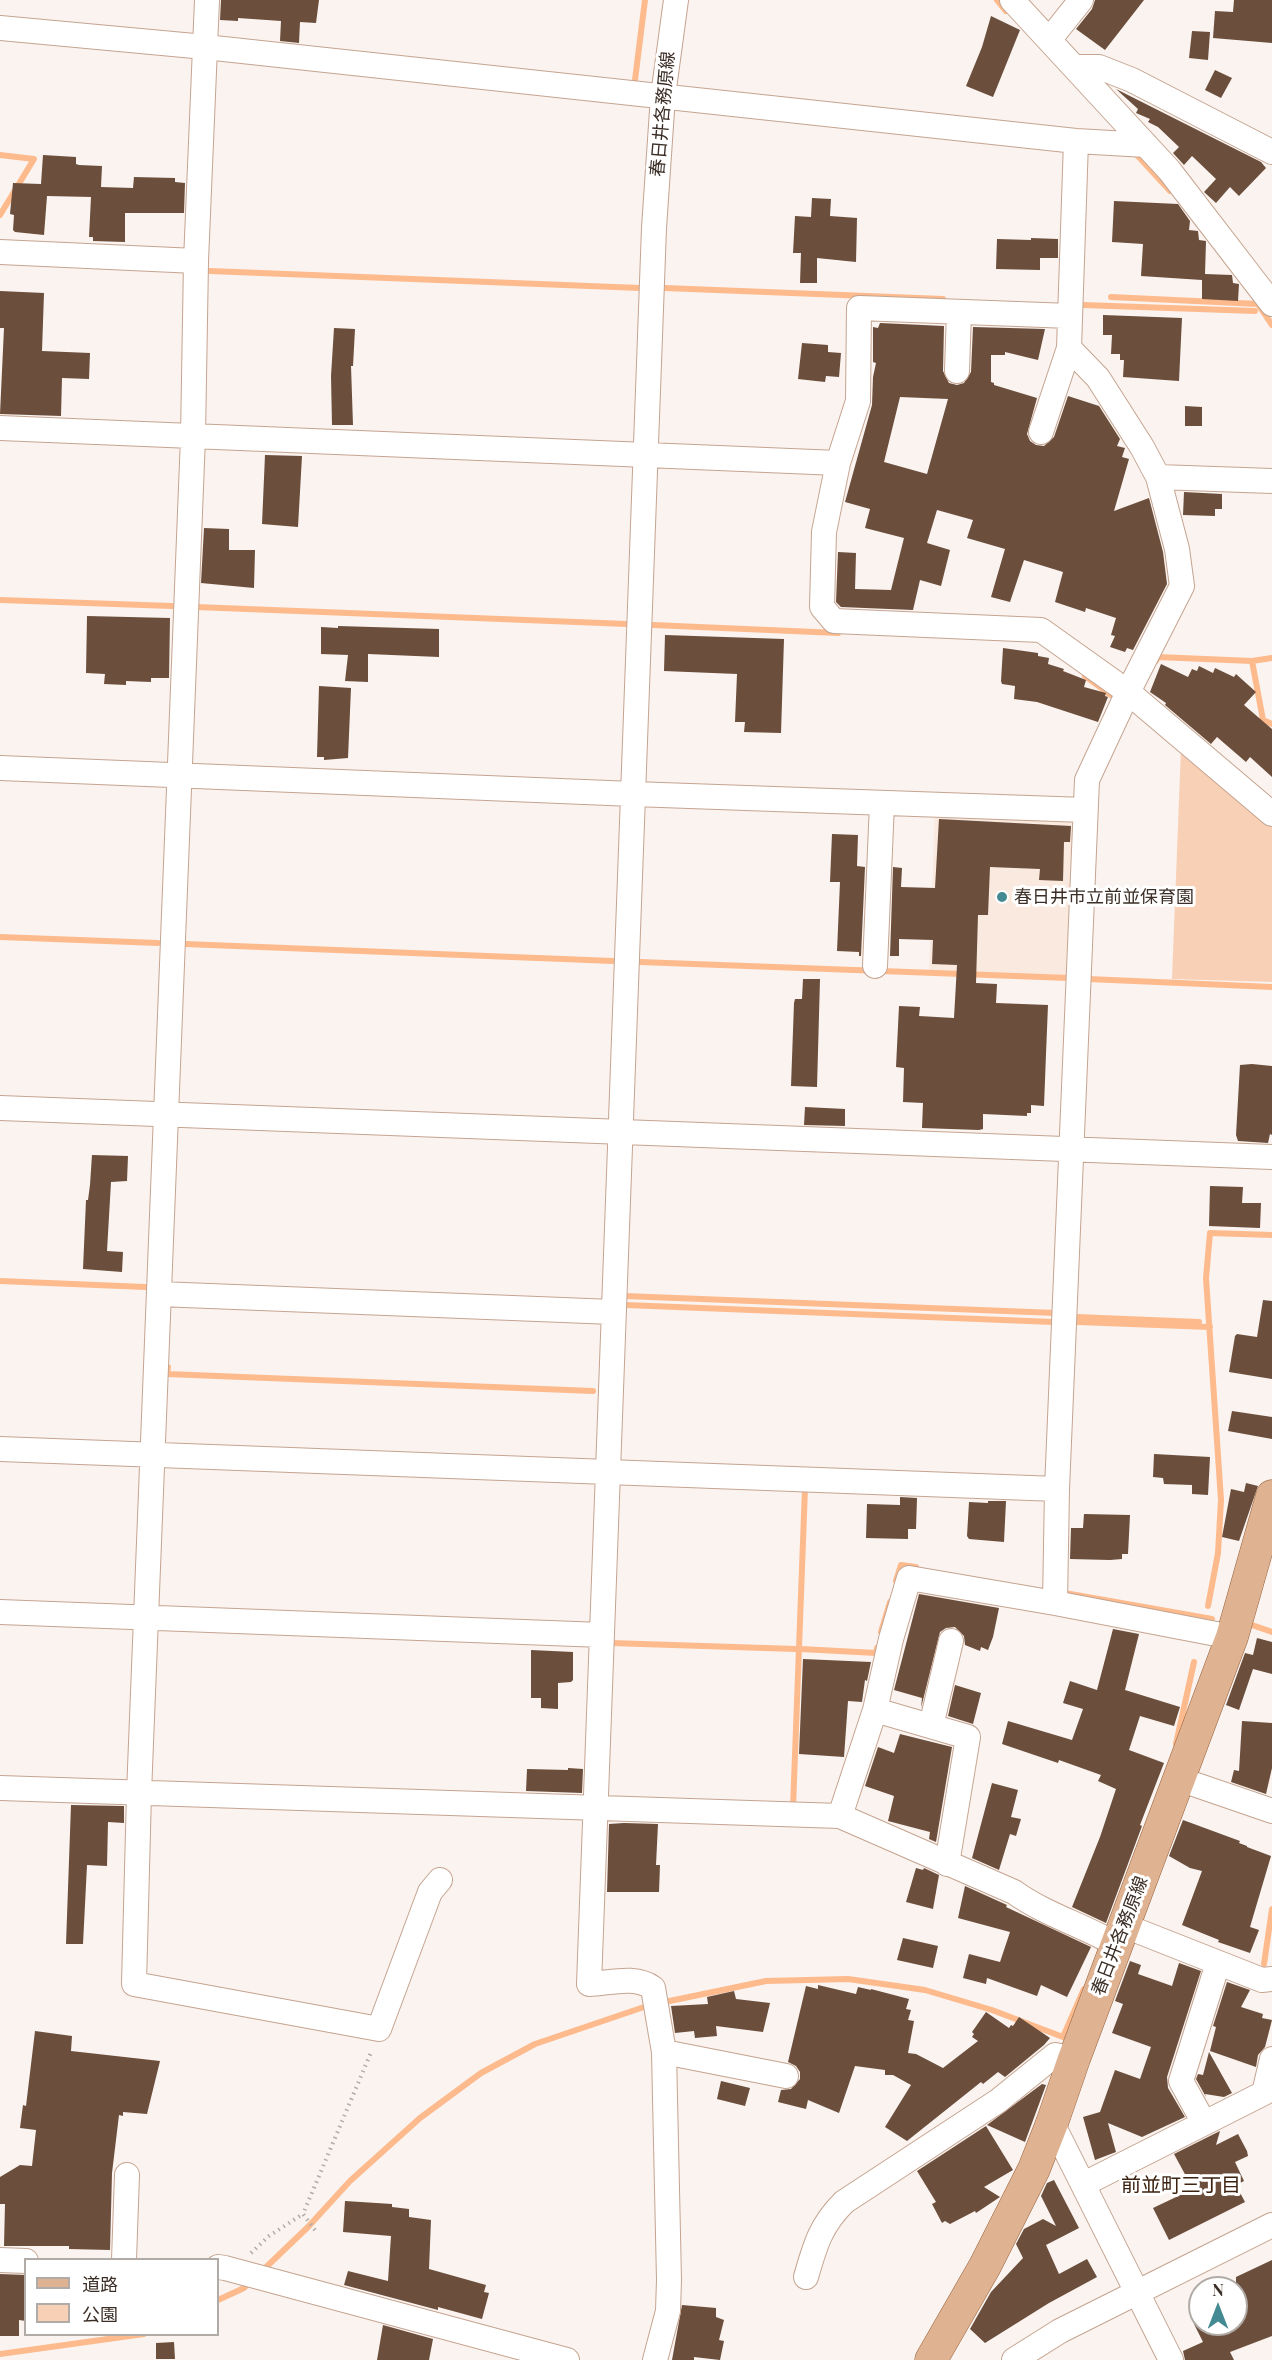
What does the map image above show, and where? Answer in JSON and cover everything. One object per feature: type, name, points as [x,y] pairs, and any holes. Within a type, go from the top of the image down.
[{"type":"main road","name":"春日井各務原線","points":[[935,2359],[1034,2169],[1052,2123],[1232,1637],[1263,1567],[1272,1496]]},
{"type":"street","points":[[207,0],[196,261],[193,438],[139,1793],[134,1984],[379,2029],[430,1892],[440,1880]]},
{"type":"street","name":"春日井各務原線","points":[[664,2052],[653,1988],[644,1981],[633,1979],[589,1984],[654,228],[663,96],[676,0]]},
{"type":"street","points":[[1012,0],[1169,170],[1272,304]]},
{"type":"street","points":[[1050,39],[1081,0]]},
{"type":"street","points":[[0,28],[205,47],[1076,141],[1146,145]]},
{"type":"street","points":[[1076,67],[1099,67],[1132,80],[1272,152]]},
{"type":"street","points":[[1041,432],[1069,348],[1076,141]]},
{"type":"street","points":[[0,252],[196,261]]},
{"type":"street","points":[[1070,316],[859,308],[858,401],[838,463],[824,532],[822,607],[834,621],[1041,630],[1128,692],[1272,814]]},
{"type":"street","points":[[957,371],[959,312]]},
{"type":"street","points":[[1055,1603],[1087,780],[1128,692],[1182,586],[1177,549],[1158,477],[1142,447],[1098,378],[1069,348]]},
{"type":"street","points":[[0,428],[193,438],[838,463]]},
{"type":"street","points":[[1158,477],[1272,481]]},
{"type":"street","points":[[0,768],[1085,810]]},
{"type":"street","points":[[875,966],[882,803]]},
{"type":"street","points":[[0,1108],[1272,1157]]},
{"type":"street","points":[[159,1294],[613,1312]]},
{"type":"street","points":[[0,1449],[1058,1489]]},
{"type":"street","points":[[840,1816],[875,1710],[891,1639],[909,1578],[1232,1637]]},
{"type":"street","points":[[0,1612],[602,1635]]},
{"type":"street","points":[[931,1726],[951,1641]]},
{"type":"street","points":[[875,1710],[968,1737],[947,1864]]},
{"type":"street","points":[[1179,1779],[1272,1811]]},
{"type":"street","points":[[0,1788],[840,1816],[1014,1892],[1035,1907],[1100,1935],[1121,1936],[1218,1963],[1262,1980],[1272,1979]]},
{"type":"street","points":[[1204,2123],[1180,2081],[1218,1963]]},
{"type":"street","points":[[655,2360],[669,2301],[664,2052],[786,2076]]},
{"type":"street","points":[[806,2277],[816,2240],[829,2217],[844,2202],[998,2101],[1055,2055],[1074,2059]]},
{"type":"street","points":[[1084,2184],[1264,2093],[1272,2059]]},
{"type":"street","points":[[1052,2123],[1171,2360]]},
{"type":"street","points":[[124,2258],[126,2175]]},
{"type":"street","points":[[1014,2360],[1060,2331],[1272,2225]]},
{"type":"street","points":[[0,2260],[24,2261]]},
{"type":"street","points":[[219,2267],[567,2360]]},
{"type":"path","points":[[246,2261],[269,2236],[303,2214],[379,2029]]},
{"type":"path","points":[[303,2214],[315,2230]]},
{"type":"shaded area","name":"春日井市立前並保育園","points":[[935,812],[1068,817],[1076,822],[1070,976],[929,971]]},
{"type":"green space","points":[[1181,749],[1272,826],[1272,982],[1172,979]]},
{"type":"building","points":[[221,0],[319,0],[316,23],[300,22],[299,43],[280,41],[281,21],[238,18],[238,21],[220,20]]},
{"type":"building","points":[[1095,0],[1144,0],[1105,50],[1076,29],[1092,9]]},
{"type":"building","points":[[1234,0],[1272,0],[1272,43],[1213,38],[1215,11],[1233,12]]},
{"type":"building","points":[[991,16],[1020,30],[993,97],[966,86],[982,47]]},
{"type":"building","points":[[1192,31],[1210,32],[1208,60],[1189,58]]},
{"type":"building","points":[[1215,70],[1232,78],[1221,98],[1205,90]]},
{"type":"building","points":[[1116,89],[1261,162],[1266,168],[1239,196],[1230,187],[1216,203],[1204,192],[1216,179],[1192,156],[1184,165],[1173,153],[1179,147],[1158,127],[1148,122],[1150,119],[1136,113],[1138,109]]},
{"type":"building","points":[[43,155],[76,157],[76,164],[102,166],[101,187],[133,188],[134,177],[175,178],[175,182],[185,183],[184,213],[125,213],[125,242],[93,241],[93,237],[89,237],[91,197],[47,196],[44,235],[15,232],[13,230],[14,215],[10,214],[13,183],[41,184]]},
{"type":"building","points":[[812,198],[831,199],[830,216],[857,218],[856,262],[817,258],[817,283],[800,283],[801,253],[793,253],[795,216],[811,217]]},
{"type":"building","points":[[1114,201],[1178,204],[1190,221],[1189,230],[1198,231],[1199,240],[1206,241],[1205,274],[1232,275],[1233,283],[1239,284],[1238,301],[1202,299],[1202,280],[1141,276],[1143,244],[1112,242]]},
{"type":"building","points":[[1031,238],[1058,239],[1058,258],[1040,258],[1040,270],[996,269],[997,239],[1031,240]]},
{"type":"building","points":[[0,291],[44,293],[42,351],[90,353],[89,379],[62,378],[61,416],[0,414],[4,328],[0,328]]},
{"type":"building","points":[[1103,315],[1182,318],[1179,381],[1123,377],[1124,360],[1120,360],[1120,354],[1111,354],[1112,335],[1103,335]]},
{"type":"building","points":[[880,323],[944,326],[943,371],[949,383],[957,385],[964,383],[971,372],[973,327],[1045,329],[1038,360],[1005,352],[1005,355],[991,355],[991,382],[994,385],[1037,398],[1027,434],[1030,441],[1036,445],[1044,446],[1054,437],[1068,396],[1099,406],[1120,439],[1117,446],[1125,448],[1122,457],[1129,459],[1114,511],[1149,498],[1163,552],[1167,584],[1133,650],[1127,648],[1125,652],[1110,647],[1115,636],[1111,635],[1116,618],[1086,608],[1085,612],[1055,602],[1063,572],[1024,560],[1010,602],[991,597],[1005,549],[967,538],[973,520],[937,510],[927,543],[950,550],[941,586],[920,580],[913,610],[841,607],[836,602],[838,552],[856,553],[855,589],[891,590],[904,538],[865,528],[870,509],[845,502],[872,405],[876,363],[873,362],[873,327],[878,328]],"holes":[[[900,397],[948,399],[927,474],[884,462]]]},
{"type":"building","points":[[334,328],[355,329],[353,366],[351,366],[353,425],[332,425],[331,376]]},
{"type":"building","points":[[802,343],[828,345],[828,352],[841,353],[839,377],[826,376],[825,382],[798,379]]},
{"type":"building","points":[[1185,406],[1202,407],[1202,426],[1185,426]]},
{"type":"building","points":[[265,455],[302,456],[298,527],[262,524]]},
{"type":"building","points":[[1184,492],[1222,494],[1222,509],[1215,509],[1215,516],[1183,515]]},
{"type":"building","points":[[204,528],[229,529],[229,550],[255,550],[254,588],[201,583]]},
{"type":"building","points":[[87,616],[170,618],[169,678],[151,678],[151,682],[126,681],[126,685],[104,684],[105,674],[86,673]]},
{"type":"building","points":[[338,626],[439,629],[439,657],[368,654],[368,682],[345,681],[348,655],[321,654],[321,627],[338,628]]},
{"type":"building","points":[[665,635],[784,639],[781,733],[744,732],[745,722],[735,722],[737,674],[664,671]]},
{"type":"building","points":[[1003,648],[1038,653],[1038,656],[1049,658],[1048,664],[1086,680],[1084,687],[1106,693],[1105,696],[1108,697],[1098,722],[1037,702],[1014,699],[1015,686],[1002,684],[1001,681]]},
{"type":"building","points":[[1161,664],[1188,677],[1192,669],[1197,671],[1199,666],[1213,673],[1215,668],[1234,677],[1236,674],[1256,692],[1244,705],[1272,729],[1272,777],[1250,757],[1246,762],[1217,737],[1211,744],[1165,705],[1166,703],[1150,692]]},
{"type":"building","points":[[319,686],[351,688],[348,758],[324,760],[324,757],[317,757]]},
{"type":"building","points":[[939,819],[1071,826],[1070,842],[1064,842],[1063,881],[1039,880],[1040,869],[990,867],[988,915],[978,915],[976,983],[997,984],[996,1003],[1048,1005],[1044,1106],[1031,1105],[1031,1113],[1027,1113],[1027,1116],[983,1114],[983,1129],[979,1130],[922,1128],[923,1103],[903,1102],[904,1068],[896,1067],[899,1006],[920,1007],[919,1016],[954,1018],[957,965],[932,964],[933,940],[899,939],[899,956],[890,956],[893,867],[902,868],[901,887],[935,888]]},
{"type":"building","points":[[832,834],[858,835],[857,866],[865,867],[861,956],[859,952],[837,951],[840,882],[830,882]]},
{"type":"building","points":[[803,979],[820,979],[817,1087],[791,1086],[794,1003],[795,999],[802,999]]},
{"type":"building","points":[[1240,1065],[1272,1066],[1272,1135],[1270,1134],[1268,1143],[1238,1141],[1236,1135]]},
{"type":"building","points":[[805,1107],[845,1109],[845,1126],[804,1125]]},
{"type":"building","points":[[92,1155],[128,1156],[127,1181],[111,1182],[107,1251],[123,1252],[122,1272],[83,1269],[86,1200],[88,1200],[90,1185]]},
{"type":"building","points":[[1210,1186],[1243,1187],[1242,1203],[1261,1203],[1260,1228],[1209,1226]]},
{"type":"building","points":[[1263,1300],[1272,1301],[1272,1379],[1229,1372],[1235,1336],[1237,1334],[1257,1337]]},
{"type":"building","points":[[1232,1411],[1272,1417],[1272,1439],[1228,1431]]},
{"type":"building","points":[[1154,1454],[1210,1457],[1208,1495],[1192,1494],[1192,1485],[1164,1484],[1163,1478],[1153,1477]]},
{"type":"building","points":[[1246,1483],[1258,1486],[1239,1541],[1222,1537],[1231,1489],[1244,1492]]},
{"type":"building","points":[[900,1497],[917,1498],[916,1529],[908,1529],[908,1539],[866,1538],[867,1504],[900,1505]]},
{"type":"building","points":[[988,1501],[1006,1501],[1004,1542],[969,1539],[967,1536],[969,1502],[988,1503]]},
{"type":"building","points":[[1084,1514],[1130,1515],[1128,1554],[1122,1554],[1122,1559],[1070,1559],[1071,1528],[1083,1528]]},
{"type":"building","points":[[919,1594],[999,1608],[988,1650],[981,1647],[980,1651],[965,1645],[964,1636],[955,1627],[946,1628],[940,1632],[921,1708],[922,1698],[894,1690]]},
{"type":"building","points":[[1113,1629],[1139,1634],[1125,1690],[1180,1707],[1174,1726],[1140,1716],[1129,1750],[1164,1763],[1106,1923],[1072,1907],[1116,1789],[1098,1781],[1101,1775],[1002,1744],[1008,1721],[1072,1740],[1083,1709],[1063,1703],[1070,1681],[1097,1690]]},
{"type":"building","points":[[1257,1638],[1272,1642],[1272,1674],[1253,1669],[1239,1710],[1226,1705],[1245,1653],[1253,1655]]},
{"type":"building","points":[[531,1650],[573,1652],[573,1680],[558,1683],[558,1709],[541,1708],[541,1698],[531,1698]]},
{"type":"building","points":[[803,1659],[871,1662],[867,1681],[865,1680],[862,1702],[848,1701],[844,1757],[799,1754]]},
{"type":"building","points":[[955,1685],[981,1693],[973,1724],[948,1716]]},
{"type":"building","points":[[1242,1721],[1272,1723],[1272,1768],[1266,1794],[1231,1782],[1234,1770],[1239,1771]]},
{"type":"building","points":[[900,1734],[952,1747],[936,1842],[929,1839],[930,1832],[888,1821],[894,1796],[865,1786],[878,1747],[894,1753]]},
{"type":"building","points":[[568,1768],[583,1769],[582,1793],[526,1791],[527,1769],[568,1770]]},
{"type":"building","points":[[992,1783],[1018,1790],[1011,1817],[1021,1819],[1016,1836],[1010,1834],[999,1870],[972,1858]]},
{"type":"building","points":[[71,1805],[124,1806],[124,1823],[108,1822],[107,1866],[87,1865],[83,1944],[66,1944]]},
{"type":"building","points":[[1183,1820],[1240,1841],[1239,1843],[1247,1847],[1271,1856],[1250,1927],[1259,1930],[1250,1953],[1218,1942],[1219,1940],[1182,1925],[1202,1871],[1190,1868],[1169,1856]]},
{"type":"building","points":[[609,1824],[658,1824],[656,1865],[660,1865],[659,1892],[607,1892]]},
{"type":"building","points":[[916,1868],[923,1870],[924,1868],[939,1875],[933,1909],[906,1902]]},
{"type":"building","points":[[965,1886],[1091,1947],[1067,1997],[1041,1985],[1037,1996],[987,1978],[986,1984],[963,1978],[969,1954],[1000,1962],[1010,1932],[958,1918]]},
{"type":"building","points":[[903,1938],[938,1946],[933,1968],[897,1960]]},
{"type":"building","points":[[1130,1961],[1141,1965],[1138,1974],[1172,1986],[1179,1963],[1201,1971],[1167,2077],[1168,2088],[1185,2117],[1142,2137],[1108,2123],[1116,2152],[1095,2160],[1083,2117],[1100,2112],[1115,2070],[1140,2079],[1151,2047],[1112,2033],[1123,2004],[1115,2001]]},
{"type":"building","points":[[1227,1982],[1250,1990],[1241,2007],[1263,2014],[1262,2018],[1272,2020],[1265,2047],[1258,2055],[1256,2067],[1210,2051],[1216,2027],[1213,2026]]},
{"type":"building","points":[[818,1985],[856,1994],[858,1987],[871,1989],[909,1999],[906,2009],[911,2010],[908,2020],[914,2021],[908,2053],[916,2054],[943,2068],[978,2041],[972,2037],[974,2034],[972,2032],[986,2012],[1009,2028],[1019,2017],[1050,2038],[1005,2077],[998,2072],[983,2084],[981,2082],[907,2141],[885,2127],[911,2085],[893,2075],[885,2075],[885,2070],[855,2066],[839,2113],[808,2100],[806,2109],[778,2102],[781,2090],[791,2089],[800,2079],[800,2072],[796,2066],[788,2062],[806,1986],[818,1989]]},
{"type":"building","points":[[734,1991],[736,1999],[770,2003],[763,2032],[716,2026],[717,2036],[695,2038],[694,2031],[675,2033],[671,2006],[708,2004],[707,1997]]},
{"type":"building","points":[[35,2031],[72,2036],[71,2051],[160,2061],[147,2114],[123,2112],[123,2116],[119,2115],[112,2173],[110,2250],[69,2249],[69,2246],[4,2246],[5,2204],[0,2204],[0,2177],[20,2165],[32,2166],[36,2130],[20,2128],[23,2105],[26,2106]]},
{"type":"building","points":[[1209,2052],[1232,2093],[1224,2097],[1205,2094],[1206,2097],[1196,2079],[1198,2074],[1203,2075]]},
{"type":"building","points":[[721,2081],[750,2088],[745,2106],[717,2099]]},
{"type":"building","points":[[1042,2084],[1046,2085],[1025,2142],[987,2125]]},
{"type":"building","points":[[986,2126],[1013,2170],[984,2187],[1000,2197],[976,2213],[975,2211],[950,2224],[945,2221],[942,2223],[932,2204],[936,2202],[917,2171]]},
{"type":"building","points":[[1220,2131],[1216,2145],[1238,2134],[1247,2151],[1248,2156],[1235,2162],[1244,2181],[1236,2185],[1245,2202],[1169,2240],[1153,2208],[1193,2189],[1174,2154]]},
{"type":"building","points":[[1054,2180],[1079,2228],[1046,2245],[1059,2274],[1087,2259],[1097,2277],[1049,2303],[985,2343],[970,2329],[991,2292],[1023,2258],[1016,2244],[1024,2229],[1043,2219],[1056,2226],[1041,2196],[1047,2183]]},
{"type":"building","points":[[345,2201],[392,2204],[392,2207],[409,2209],[409,2217],[431,2220],[429,2269],[486,2285],[484,2292],[489,2293],[482,2319],[344,2285],[348,2271],[388,2281],[391,2236],[343,2232]]},
{"type":"building","points":[[1272,2260],[1272,2336],[1230,2352],[1234,2360],[1185,2360],[1183,2351],[1203,2342],[1200,2336],[1248,2336],[1248,2276],[1238,2276]]},
{"type":"building","points":[[0,2274],[24,2275],[24,2321],[19,2320],[19,2336],[0,2336]]},
{"type":"building","points":[[682,2305],[716,2308],[716,2317],[724,2320],[719,2340],[724,2341],[720,2360],[694,2357],[694,2360],[672,2360]]},
{"type":"building","points":[[383,2325],[433,2339],[429,2360],[377,2360]]},
{"type":"building","points":[[174,2342],[175,2359],[156,2359],[156,2343]]},
{"type":"waterway","points":[[635,80],[645,0]]},
{"type":"waterway","points":[[997,0],[1006,11]]},
{"type":"waterway","points":[[1136,154],[1170,191]]},
{"type":"waterway","points":[[0,155],[34,159],[0,215]]},
{"type":"waterway","points":[[210,271],[640,288]]},
{"type":"waterway","points":[[665,288],[943,299]]},
{"type":"waterway","points":[[1111,297],[1258,304],[1272,325]]},
{"type":"waterway","points":[[1083,305],[1255,311]]},
{"type":"waterway","points":[[0,600],[172,606]]},
{"type":"waterway","points":[[196,607],[627,624]]},
{"type":"waterway","points":[[653,625],[838,633]]},
{"type":"waterway","points":[[1156,661],[1158,657],[1252,661],[1272,658]]},
{"type":"waterway","points":[[1252,661],[1263,720],[1272,724]]},
{"type":"waterway","points":[[1085,676],[1111,695]]},
{"type":"waterway","points":[[0,937],[158,943]]},
{"type":"waterway","points":[[185,944],[613,961]]},
{"type":"waterway","points":[[640,962],[1069,978]]},
{"type":"waterway","points":[[1088,979],[1272,987]]},
{"type":"waterway","points":[[1208,1606],[1218,1553],[1221,1500],[1206,1278],[1210,1233],[1272,1235]]},
{"type":"waterway","points":[[0,1281],[145,1287]]},
{"type":"waterway","points":[[625,1296],[1056,1313],[1056,1316]]},
{"type":"waterway","points":[[626,1305],[1053,1322]]},
{"type":"waterway","points":[[1077,1317],[1199,1322]]},
{"type":"waterway","points":[[1078,1322],[1210,1327]]},
{"type":"waterway","points":[[168,1367],[167,1374],[593,1391]]},
{"type":"waterway","points":[[793,1808],[805,1488]]},
{"type":"waterway","points":[[896,1581],[901,1565],[916,1567]]},
{"type":"waterway","points":[[1059,1592],[1212,1619]]},
{"type":"waterway","points":[[881,1632],[890,1602]]},
{"type":"waterway","points":[[1252,1625],[1272,1632]]},
{"type":"waterway","points":[[611,1643],[796,1649]]},
{"type":"waterway","points":[[801,1649],[876,1653],[877,1648]]},
{"type":"waterway","points":[[1176,1744],[1194,1662]]},
{"type":"waterway","points":[[1264,1964],[1272,1909]]},
{"type":"waterway","points":[[660,2003],[766,1981],[848,1979],[925,1990],[992,2010],[1063,2037],[1084,1989]]},
{"type":"waterway","points":[[262,2271],[308,2227],[350,2181],[420,2118],[481,2073],[535,2044],[650,2005]]},
{"type":"waterway","points":[[219,2300],[244,2288],[250,2282]]},
{"type":"waterway","points":[[0,2354],[130,2336]]},
{"type":"place","name":"春日井市立前並保育園","points":[[1002,897]]},
{"type":"district","name":"前並町三丁目","points":[[1181,2186]]}]
